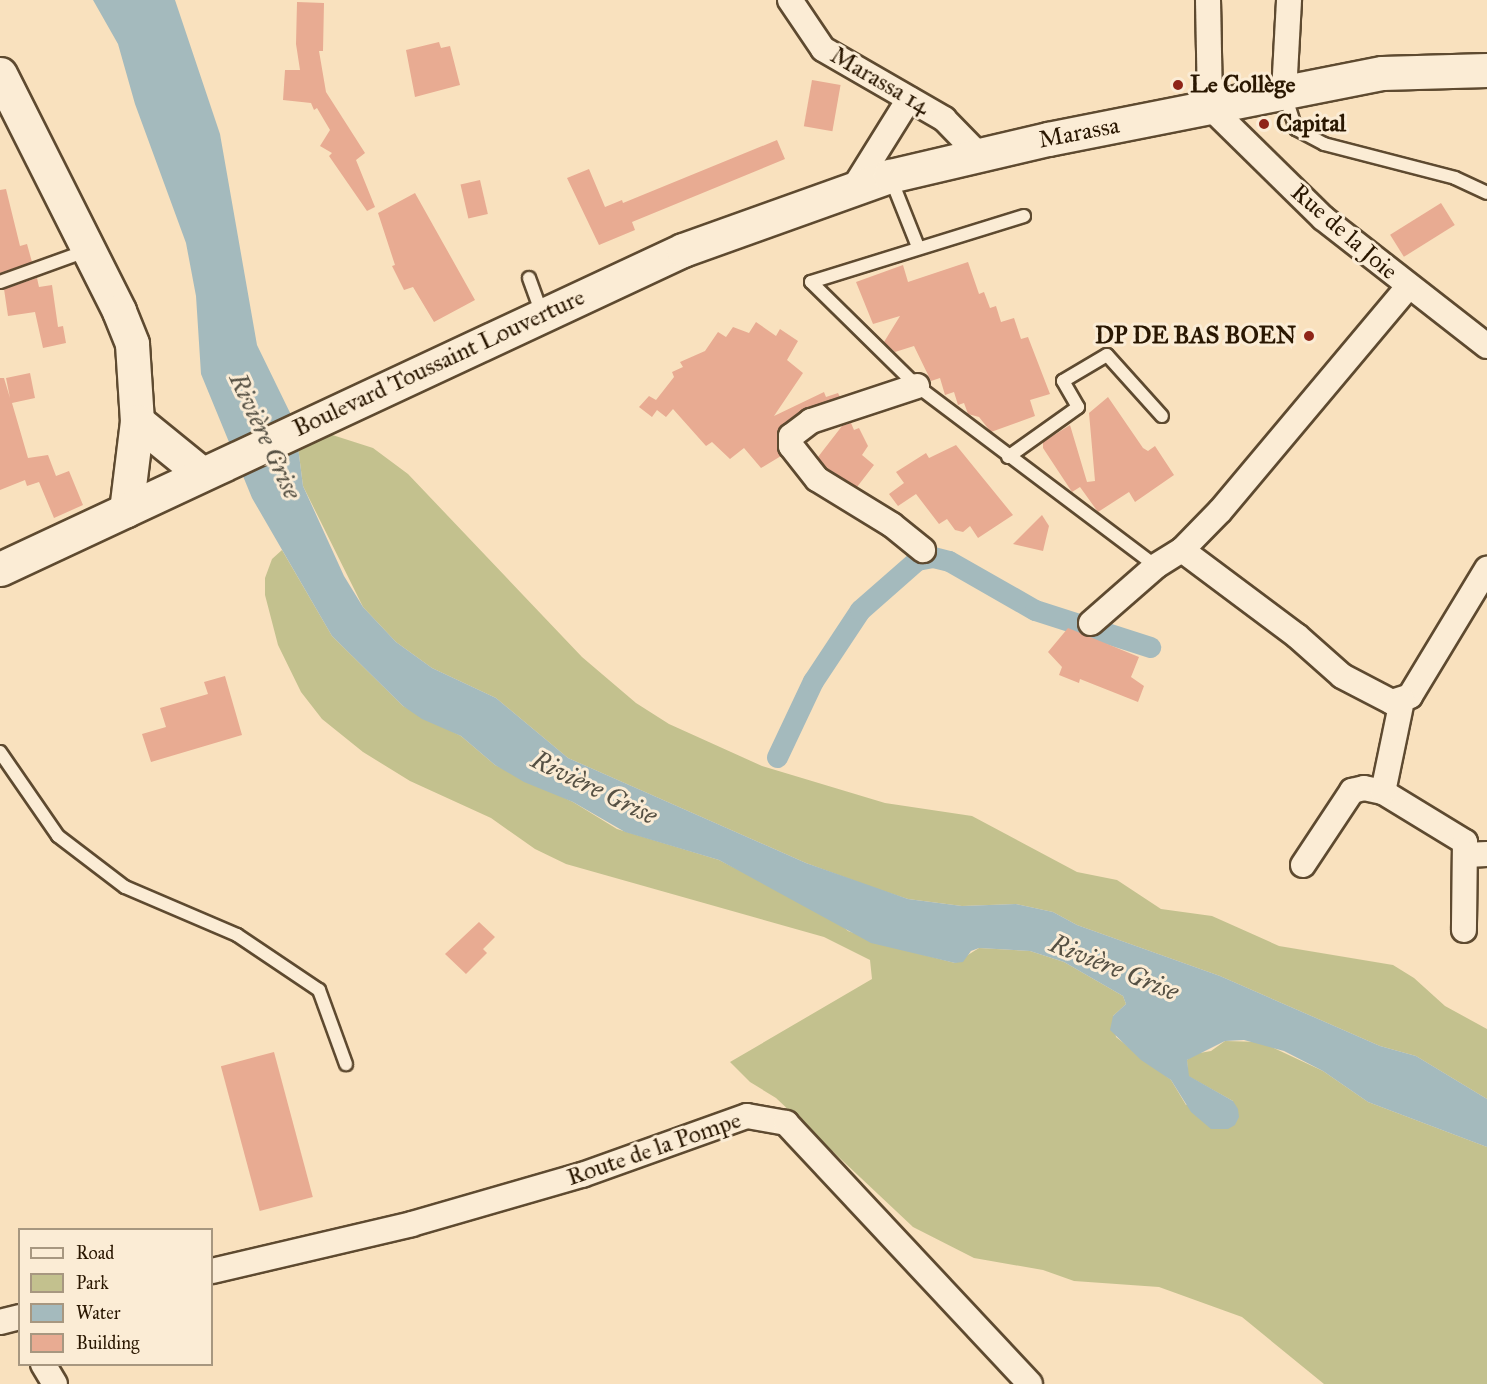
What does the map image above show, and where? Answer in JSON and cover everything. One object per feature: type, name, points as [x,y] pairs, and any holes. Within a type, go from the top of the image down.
[{"type":"main road","name":"Marassa","points":[[683,250],[890,176],[978,154],[1382,74],[1487,70]]},
{"type":"main road","points":[[0,74],[89,250],[132,344],[137,421],[126,510]]},
{"type":"main road","name":"Boulevard Toussaint Louverture","points":[[0,569],[205,471],[683,250]]},
{"type":"main road","points":[[137,421],[205,471]]},
{"type":"street","name":"Marassa 14","points":[[790,0],[823,49],[944,119],[978,154]]},
{"type":"street","points":[[1208,0],[1210,107]]},
{"type":"street","points":[[1284,93],[1289,0]]},
{"type":"street","points":[[853,189],[909,99]]},
{"type":"street","name":"Rue de la Joie","points":[[1210,107],[1323,218],[1408,287],[1487,346]]},
{"type":"street","points":[[1091,623],[1156,566],[1182,550],[1220,511],[1408,287]]},
{"type":"street","points":[[917,386],[811,421],[791,436],[791,446],[817,479],[891,525],[923,550]]},
{"type":"street","points":[[1182,550],[1297,636],[1342,676],[1381,700],[1402,700],[1410,696],[1487,569]]},
{"type":"street","points":[[1383,792],[1402,700]]},
{"type":"street","points":[[1304,865],[1352,792],[1364,789],[1383,792],[1461,836],[1476,855],[1464,930]]},
{"type":"street","name":"Route de la Pompe","points":[[213,1271],[412,1224],[582,1175],[747,1116],[786,1123],[1030,1384]]},
{"type":"street","points":[[44,1366],[55,1384]]},
{"type":"lane","points":[[1284,93],[1296,129],[1324,144],[1455,178],[1487,193]]},
{"type":"lane","points":[[890,176],[918,247]]},
{"type":"lane","points":[[1024,216],[811,282],[917,386],[1008,457],[1156,566]]},
{"type":"lane","points":[[0,282],[89,250]]},
{"type":"lane","points":[[529,278],[542,315]]},
{"type":"lane","points":[[1008,457],[1078,407],[1063,381],[1107,355],[1162,416]]},
{"type":"lane","points":[[0,752],[58,836],[125,887],[237,935],[319,990],[346,1064]]},
{"type":"green space","points":[[295,423],[373,448],[408,474],[582,657],[636,703],[669,724],[762,766],[885,803],[972,816],[1077,872],[1117,880],[1161,909],[1212,916],[1279,946],[1393,965],[1414,978],[1445,1006],[1487,1029],[1487,1099],[1416,1056],[1380,1046],[1220,976],[1077,925],[1053,912],[1016,904],[962,906],[908,899],[806,863],[568,758],[496,698],[432,668],[396,642],[363,607],[303,486]]},
{"type":"green space","points":[[282,550],[332,636],[403,706],[461,736],[495,765],[573,802],[617,829],[719,860],[834,919],[848,931],[893,947],[955,963],[979,948],[1030,951],[1064,962],[1123,996],[1126,1004],[1113,1016],[1116,1037],[1171,1080],[1186,1105],[1233,1101],[1188,1076],[1187,1060],[1194,1054],[1211,1051],[1225,1041],[1261,1042],[1323,1071],[1368,1102],[1487,1147],[1487,1384],[1324,1384],[1242,1317],[1159,1287],[1074,1281],[1043,1270],[974,1258],[913,1227],[776,1098],[750,1082],[730,1062],[872,979],[870,960],[824,937],[566,864],[535,849],[491,818],[410,781],[363,752],[322,719],[301,692],[278,645],[265,595],[265,578],[272,559]]},
{"type":"water","name":"Rivière Grise","points":[[93,0],[175,0],[220,134],[257,345],[295,423],[303,486],[344,576],[363,607],[396,642],[432,668],[496,698],[568,758],[806,863],[908,899],[962,906],[1016,904],[1053,912],[1077,925],[1220,976],[1380,1046],[1416,1056],[1487,1099],[1487,1147],[1368,1102],[1323,1071],[1284,1051],[1244,1040],[1225,1041],[1187,1060],[1189,1076],[1233,1101],[1238,1109],[1239,1117],[1235,1125],[1228,1129],[1211,1129],[1191,1112],[1171,1080],[1141,1060],[1110,1030],[1113,1016],[1126,1004],[1123,996],[1064,962],[1030,951],[979,948],[971,951],[963,962],[955,963],[871,943],[719,860],[625,832],[573,802],[524,782],[495,765],[461,736],[422,719],[403,706],[332,636],[252,498],[201,374],[196,296],[186,243],[135,104],[118,44]]},
{"type":"building","points":[[297,2],[324,3],[323,51],[319,51],[326,92],[365,153],[356,160],[375,207],[367,211],[329,156],[332,153],[320,146],[330,130],[317,108],[314,110],[311,103],[283,100],[285,70],[300,70],[296,44]]},
{"type":"building","points":[[439,42],[441,48],[450,46],[460,85],[415,97],[406,50]]},
{"type":"building","points":[[812,80],[841,85],[832,131],[804,126]]},
{"type":"building","points":[[777,140],[785,159],[632,222],[635,230],[599,245],[567,178],[589,169],[605,207],[622,200],[623,203]]},
{"type":"building","points":[[480,180],[488,214],[468,219],[461,184]]},
{"type":"building","points":[[6,189],[20,246],[27,244],[32,262],[0,273],[0,190]]},
{"type":"building","points":[[415,193],[475,300],[434,322],[413,287],[404,290],[392,266],[395,265],[378,213]]},
{"type":"building","points":[[1441,203],[1455,225],[1404,257],[1390,235]]},
{"type":"building","points":[[968,262],[979,294],[984,292],[990,308],[996,306],[1001,322],[1014,318],[1021,339],[1028,337],[1050,394],[1030,400],[1035,416],[991,432],[979,417],[968,414],[964,403],[958,405],[954,392],[945,395],[940,378],[931,381],[914,346],[895,352],[884,342],[900,316],[873,324],[856,282],[903,265],[908,282]]},
{"type":"building","points":[[37,278],[39,287],[52,285],[58,327],[63,326],[66,343],[43,348],[35,312],[8,316],[4,289]]},
{"type":"building","points":[[756,322],[776,336],[780,329],[798,341],[787,360],[803,373],[774,416],[824,392],[826,397],[838,393],[840,397],[806,408],[782,425],[777,436],[781,456],[761,468],[744,448],[730,459],[712,442],[706,446],[673,409],[666,417],[657,410],[652,417],[639,407],[649,396],[656,400],[674,377],[672,372],[683,367],[680,362],[705,351],[718,332],[726,337],[733,327],[749,333]]},
{"type":"building","points":[[30,373],[35,398],[12,403],[28,458],[48,455],[56,476],[69,471],[83,505],[54,518],[39,482],[27,486],[25,480],[0,490],[0,378],[4,378],[10,398],[6,378]]},
{"type":"building","points":[[1108,397],[1143,448],[1148,451],[1155,446],[1174,475],[1135,502],[1129,492],[1098,512],[1080,487],[1072,492],[1043,448],[1043,442],[1070,425],[1087,482],[1095,481],[1089,413]]},
{"type":"building","points":[[851,423],[854,430],[859,428],[868,446],[862,455],[874,465],[857,487],[827,468],[818,457],[842,426]]},
{"type":"building","points":[[956,445],[1013,515],[978,538],[970,526],[963,532],[955,530],[947,519],[939,524],[916,494],[898,506],[889,494],[904,483],[896,472],[926,453],[929,458]]},
{"type":"building","points":[[1042,515],[1049,526],[1043,551],[1013,544]]},
{"type":"building","points":[[1068,628],[1139,657],[1131,677],[1144,686],[1138,702],[1080,679],[1079,683],[1059,675],[1062,667],[1048,652]]},
{"type":"building","points":[[225,676],[242,735],[151,762],[142,734],[166,727],[160,708],[208,694],[204,682]]},
{"type":"building","points":[[479,922],[495,937],[483,949],[487,953],[466,974],[445,954]]},
{"type":"building","points":[[274,1052],[313,1197],[260,1211],[221,1066]]},
{"type":"waterway","points":[[777,757],[813,681],[860,610],[917,560],[933,557],[949,561],[1035,610],[1150,647]]},
{"type":"place","name":"Le Collège","points":[[1178,85]]},
{"type":"place","name":"Capital","points":[[1264,124]]},
{"type":"place","name":"DP DE BAS BOEN","points":[[1309,336]]}]
